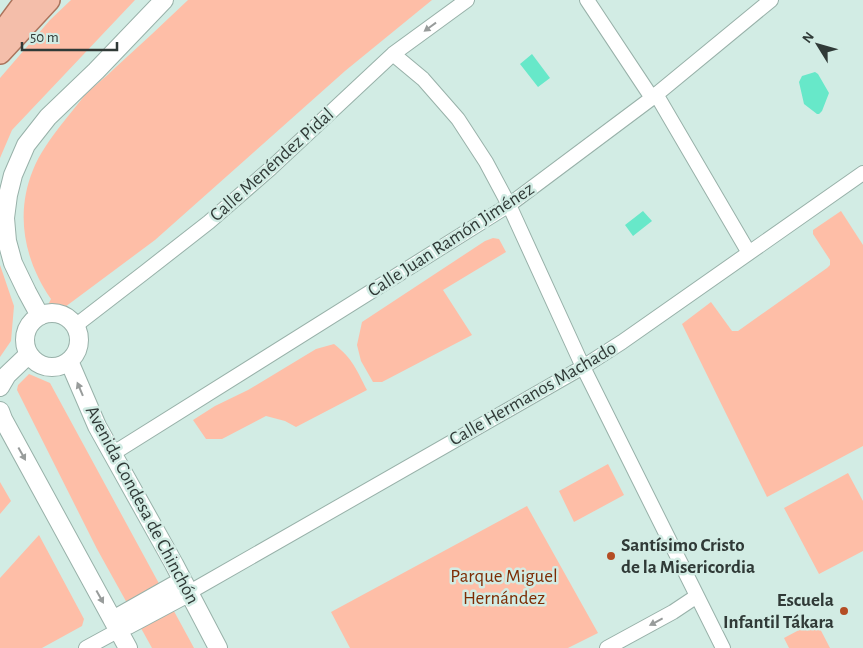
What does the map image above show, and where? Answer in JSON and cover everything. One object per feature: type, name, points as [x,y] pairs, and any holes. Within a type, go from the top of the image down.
[{"type":"main road","points":[[0,35],[26,0]]},
{"type":"main road","points":[[0,53],[49,0]]},
{"type":"street","points":[[40,316],[14,263],[7,241],[5,218],[13,175],[26,145],[48,116],[96,71],[164,0]]},
{"type":"street","name":"Calle Menéndez Pidal","points":[[75,326],[209,222],[393,54],[467,0]]},
{"type":"street","points":[[586,0],[654,96],[750,253]]},
{"type":"street","name":"Calle Juan Ramón Jiménez","points":[[112,454],[509,205],[654,96],[771,0]]},
{"type":"street","points":[[393,54],[423,79],[458,119],[486,162],[509,205],[583,367],[723,648]]},
{"type":"street","name":"Calle Hermanos Machado","points":[[185,587],[583,367],[622,342],[863,173]]},
{"type":"street","points":[[55,314],[63,316],[75,326],[78,333],[78,348],[69,361],[55,367],[47,366],[34,360],[29,354],[25,337],[28,328],[40,316],[55,314]]},
{"type":"street","points":[[0,387],[7,374],[29,354]]},
{"type":"street","name":"Avenida Condesa de Chinchón","points":[[69,361],[97,426],[218,648]]},
{"type":"street","points":[[0,411],[128,648]]},
{"type":"street","points":[[86,648],[116,625],[185,587]]},
{"type":"street","points":[[607,648],[673,612],[697,596]]},
{"type":"green space","points":[[71,0],[135,0],[12,130],[0,158],[0,78],[50,20]]},
{"type":"green space","points":[[188,0],[432,0],[345,71],[155,240],[65,307],[58,308],[48,305],[51,299],[34,269],[25,236],[24,203],[27,187],[36,164],[49,141],[85,95]]},
{"type":"green space","points":[[841,211],[863,245],[863,446],[767,497],[682,324],[711,302],[732,331],[738,331],[827,268],[830,265],[830,260],[813,234],[813,230]]},
{"type":"green space","points":[[493,238],[499,239],[506,252],[443,290],[472,335],[382,382],[373,382],[361,361],[357,345],[362,322],[485,241]]},
{"type":"green space","points":[[0,265],[14,306],[11,341],[0,357]]},
{"type":"green space","points":[[334,344],[350,360],[367,390],[296,427],[285,421],[266,416],[222,439],[206,439],[193,420],[215,406],[248,390],[316,349]]},
{"type":"green space","points":[[29,374],[50,383],[194,648],[152,648],[97,549],[17,390],[18,385]]},
{"type":"green space","points":[[608,464],[624,495],[574,522],[559,491]]},
{"type":"green space","points":[[848,473],[863,501],[863,551],[819,574],[784,508]]},
{"type":"green space","points":[[0,482],[11,501],[0,514]]},
{"type":"green space","name":"Parque Miguel Hernández","points":[[527,506],[598,633],[568,648],[350,648],[331,612]]},
{"type":"green space","points":[[39,535],[84,619],[82,626],[42,648],[0,648],[0,578]]},
{"type":"green space","points":[[816,621],[830,648],[789,648],[784,638]]},
{"type":"shaded area","points":[[532,54],[550,78],[538,87],[520,64]]},
{"type":"shaded area","points":[[815,72],[829,93],[819,114],[804,104],[799,82],[802,76]]},
{"type":"shaded area","points":[[643,211],[652,221],[633,236],[625,225]]},
{"type":"place","name":"Santísimo Cristo de la Misericordia","points":[[611,556]]},
{"type":"place","name":"Escuela Infantil Tákara","points":[[844,611]]}]
